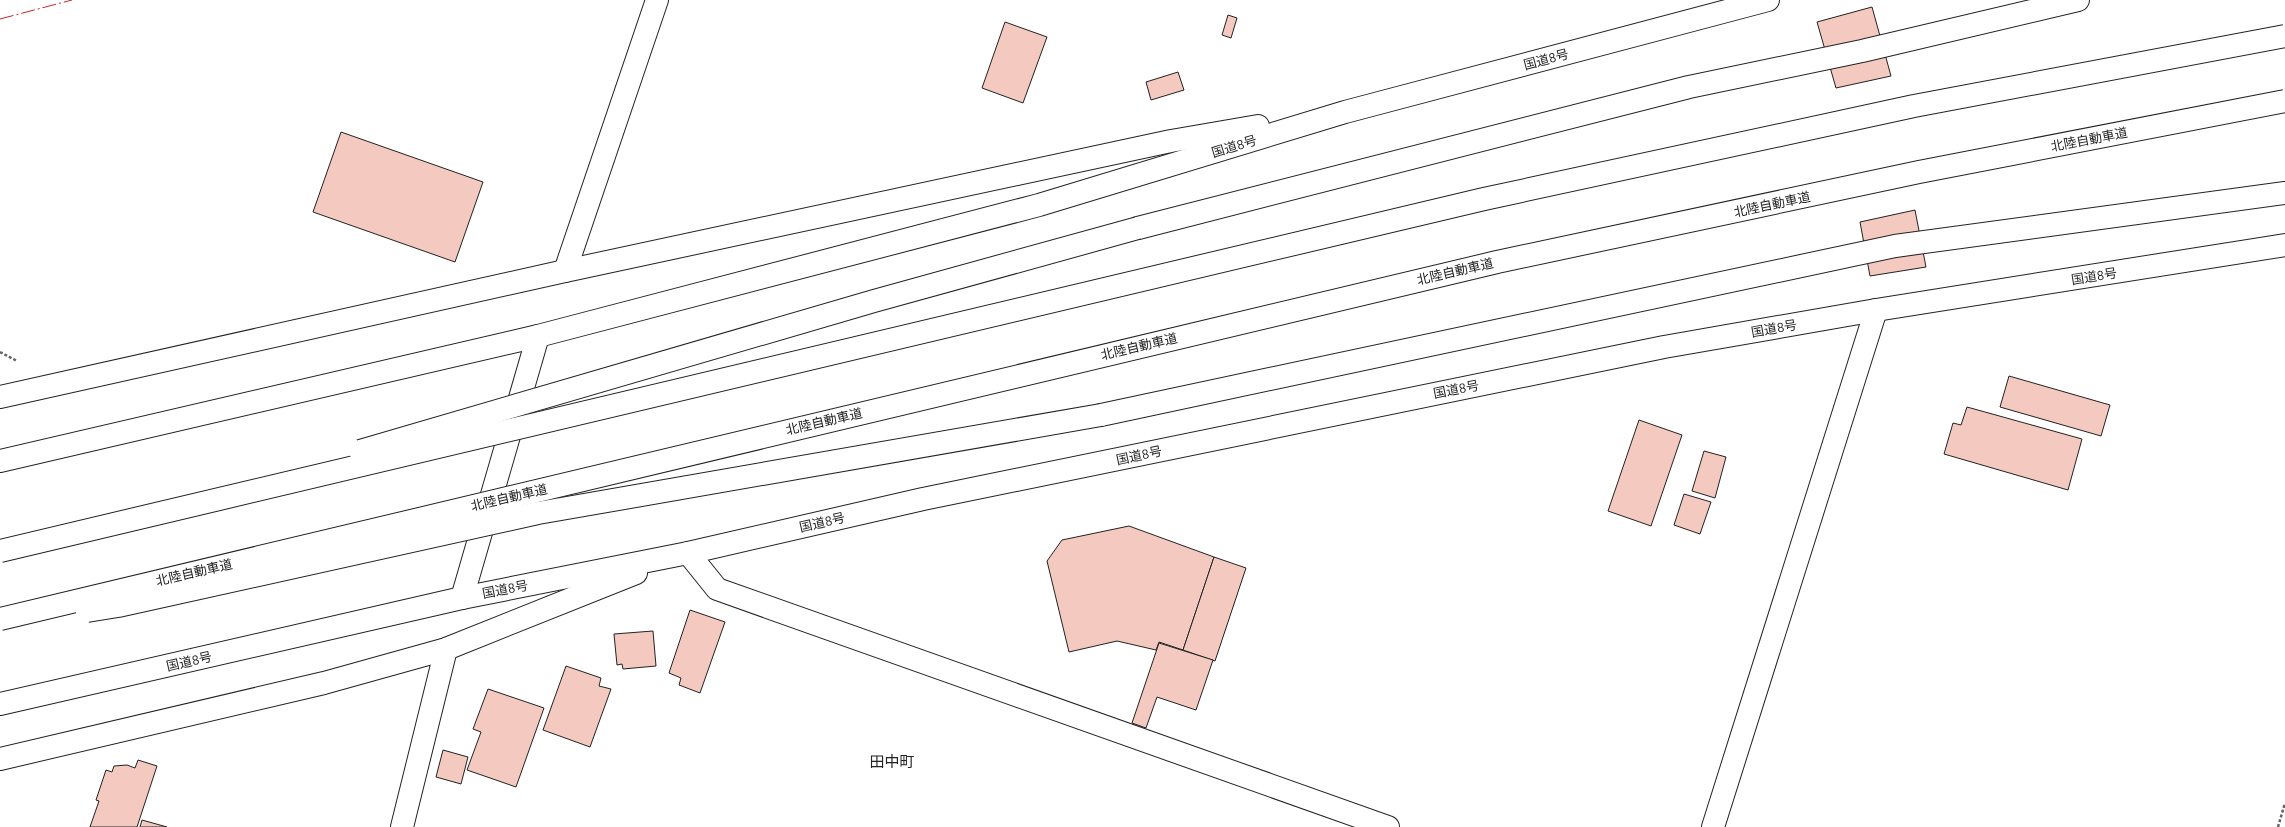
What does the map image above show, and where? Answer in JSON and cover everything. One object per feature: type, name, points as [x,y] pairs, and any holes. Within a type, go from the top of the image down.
[{"type":"main road","points":[[565,270],[657,0]]},
{"type":"main road","name":"国道8号","points":[[0,461],[538,336],[1039,205],[1345,112],[1768,0]]},
{"type":"main road","points":[[120,523],[604,379],[874,301],[1138,228],[1689,87],[1862,51],[2078,0]]},
{"type":"main road","points":[[0,551],[1484,199],[1914,106],[2285,36]]},
{"type":"main road","name":"北陸自動車道","points":[[0,619],[1496,262],[1920,172],[2285,101]]},
{"type":"main road","points":[[0,397],[565,270],[1171,140],[1345,112]]},
{"type":"main road","points":[[0,624],[118,606],[538,513],[1101,415],[1895,246],[2285,193]]},
{"type":"main road","name":"国道8号","points":[[0,704],[462,598],[688,553],[923,499],[1664,347],[1876,310],[2285,245]]},
{"type":"main road","points":[[1713,827],[1876,310]]},
{"type":"main road","points":[[462,598],[538,336]]},
{"type":"main road","points":[[0,759],[324,682],[446,649],[688,553],[717,588],[1388,827]]},
{"type":"main road","points":[[402,827],[446,649]]},
{"type":"path","points":[[2278,827],[2285,803]]},
{"type":"building","points":[[1872,7],[1891,76],[1836,88],[1817,22]]},
{"type":"building","points":[[1228,15],[1237,18],[1231,38],[1222,35]]},
{"type":"building","points":[[1005,22],[1047,37],[1023,103],[982,88]]},
{"type":"building","points":[[1178,72],[1184,90],[1151,100],[1146,82]]},
{"type":"building","points":[[341,132],[483,182],[455,262],[313,212]]},
{"type":"building","points":[[1915,210],[1926,267],[1870,276],[1860,222]]},
{"type":"building","points":[[2009,376],[2110,405],[2101,436],[2000,407]]},
{"type":"building","points":[[1967,407],[2082,439],[2068,490],[1944,454],[1953,423],[1961,425]]},
{"type":"building","points":[[1639,420],[1682,435],[1651,526],[1608,511]]},
{"type":"building","points":[[1704,451],[1726,457],[1715,498],[1692,491]]},
{"type":"building","points":[[1684,494],[1711,502],[1700,534],[1674,525]]},
{"type":"building","points":[[1129,526],[1214,557],[1183,650],[1159,642],[1156,650],[1117,641],[1069,652],[1047,561],[1062,540]]},
{"type":"building","points":[[1214,557],[1246,568],[1215,661],[1183,650]]},
{"type":"building","points":[[690,610],[725,622],[700,693],[679,685],[681,678],[669,673]]},
{"type":"building","points":[[653,631],[656,666],[623,669],[622,664],[617,665],[614,634]]},
{"type":"building","points":[[1159,643],[1213,660],[1196,710],[1157,697],[1146,728],[1132,723]]},
{"type":"building","points":[[566,666],[601,678],[599,686],[611,689],[590,747],[543,730]]},
{"type":"building","points":[[488,689],[544,708],[516,787],[467,770],[481,732],[473,729]]},
{"type":"building","points":[[443,750],[468,757],[461,784],[436,777]]},
{"type":"building","points":[[138,760],[157,766],[137,827],[90,827],[99,801],[96,800],[106,770],[112,772],[114,766],[127,765],[135,768]]},
{"type":"building","points":[[142,820],[167,827],[140,827]]},
{"type":"power","points":[[0,19],[72,0]]},
{"type":"district","name":"田中町","points":[[892,761]]}]
